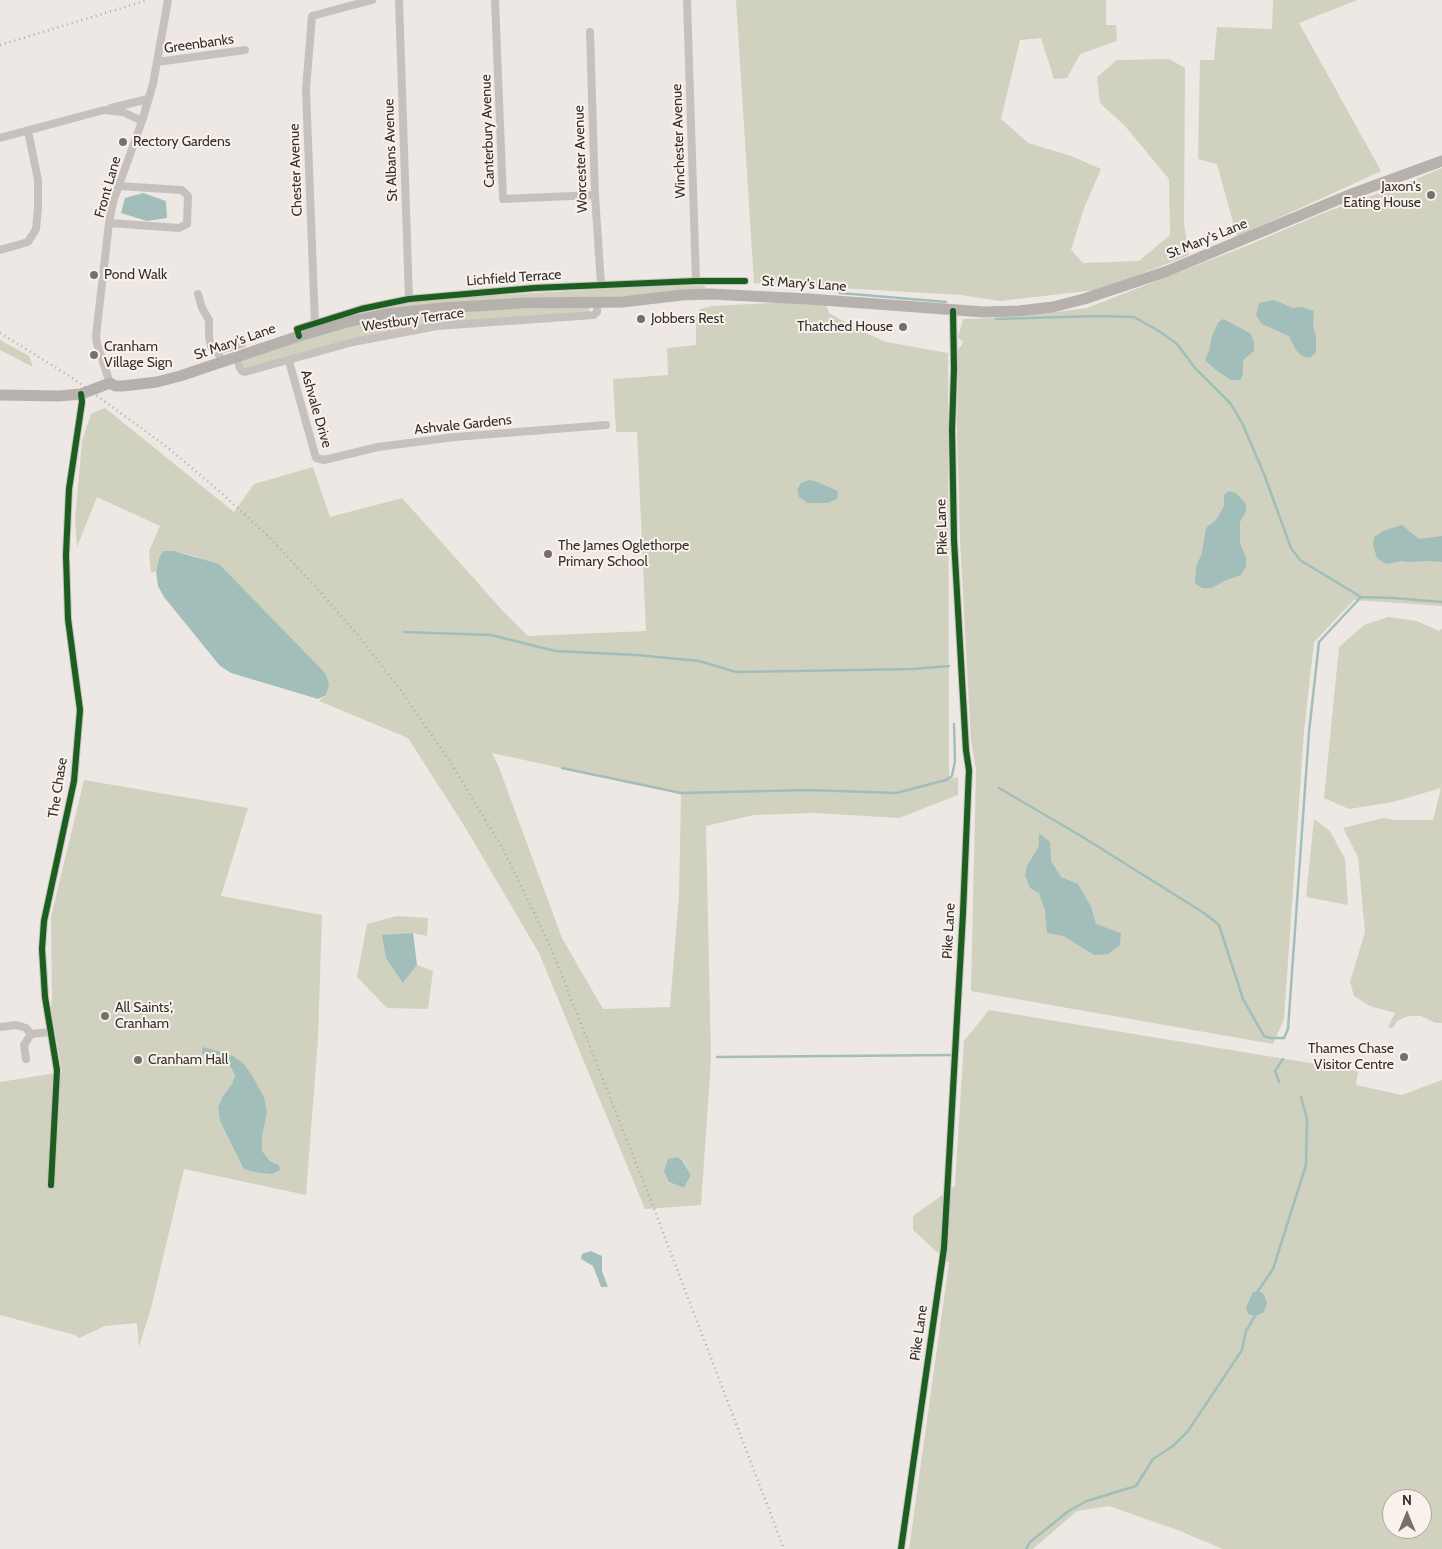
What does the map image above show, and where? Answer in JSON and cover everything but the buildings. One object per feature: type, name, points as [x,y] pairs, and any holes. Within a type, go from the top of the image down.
[{"type":"main road","name":"St Mary's Lane","points":[[0,395],[59,396],[81,394],[110,383],[115,386],[123,386],[157,382],[346,322],[425,309],[525,303],[622,302],[682,295],[711,294],[809,299],[953,311],[1019,311],[1052,307],[1084,299],[1165,272],[1349,195],[1442,161]]},
{"type":"street","name":"Front Lane","points":[[110,383],[96,336],[109,223],[113,202],[148,99],[168,0]]},
{"type":"street","name":"Chester Avenue","points":[[315,324],[306,89],[312,16],[372,0]]},
{"type":"street","name":"St Albans Avenue","points":[[399,0],[409,299]]},
{"type":"street","name":"Canterbury Avenue","points":[[495,0],[503,199],[595,195]]},
{"type":"street","name":"Winchester Avenue","points":[[687,0],[696,281]]},
{"type":"street","name":"Worcester Avenue","points":[[590,32],[595,195],[601,285]]},
{"type":"street","name":"Greenbanks","points":[[157,62],[245,50]]},
{"type":"street","points":[[0,138],[148,99]]},
{"type":"street","points":[[104,110],[123,112],[142,121]]},
{"type":"street","points":[[0,250],[28,242],[36,229],[38,180],[28,131]]},
{"type":"street","points":[[109,223],[180,228],[187,224],[188,196],[182,190],[119,186]]},
{"type":"street","name":"Lichfield Terrace","points":[[299,336],[297,329],[361,309],[409,299],[534,288],[696,281],[745,281]]},
{"type":"street","points":[[710,281],[711,294]]},
{"type":"street","points":[[198,294],[202,308],[209,320],[211,347],[224,362]]},
{"type":"street","name":"Westbury Terrace","points":[[236,357],[242,371],[245,372],[353,342],[437,326],[594,315],[597,312],[597,303]]},
{"type":"street","name":"Pike Lane","points":[[900,1549],[944,1248],[969,780],[954,540],[952,430],[953,311]]},
{"type":"street","points":[[217,352],[242,344]]},
{"type":"street","name":"Ashvale Drive","points":[[289,361],[316,458],[324,460]]},
{"type":"street","name":"The Chase","points":[[51,1185],[58,1070],[45,997],[42,949],[44,921],[74,781],[80,710],[68,619],[66,555],[69,489],[82,402],[81,394]]},
{"type":"street","name":"Ashvale Gardens","points":[[324,460],[378,447],[456,437],[606,426]]},
{"type":"street","points":[[0,1027],[16,1025],[26,1028],[31,1034]]},
{"type":"street","points":[[31,1034],[50,1032]]},
{"type":"street","points":[[26,1058],[24,1045],[31,1034]]},
{"type":"green space","points":[[736,0],[1106,0],[1106,25],[1116,25],[1117,41],[1080,54],[1067,78],[1054,79],[1041,38],[1020,40],[1001,119],[1028,143],[1071,156],[1101,169],[1084,208],[1071,250],[1083,263],[1139,261],[1170,235],[1169,179],[1125,126],[1100,103],[1097,77],[1117,60],[1169,59],[1185,68],[1184,224],[1189,255],[1104,289],[1000,301],[961,295],[754,283]]},
{"type":"green space","points":[[1273,0],[1357,0],[1299,23],[1381,171],[1237,237],[1217,164],[1198,159],[1200,60],[1214,60],[1217,27],[1272,29]]},
{"type":"green space","points":[[1442,168],[1442,606],[1354,600],[1314,642],[1304,731],[1284,1019],[1273,1044],[971,991],[976,769],[971,741],[960,540],[957,431],[958,349],[963,342],[958,337],[963,319],[1018,317],[1087,308],[1244,247],[1326,212],[1407,183]]},
{"type":"green space","points":[[703,285],[706,287],[705,289],[599,299],[452,303],[382,309],[382,307],[395,304],[449,298]]},
{"type":"green space","points":[[793,302],[826,304],[829,313],[857,329],[886,342],[948,353],[949,779],[958,777],[958,795],[899,818],[814,813],[754,815],[706,826],[711,1060],[701,1205],[645,1209],[539,953],[465,827],[408,738],[319,701],[326,695],[328,685],[326,674],[198,557],[174,551],[163,551],[156,571],[151,573],[149,551],[160,526],[97,497],[77,547],[75,520],[82,441],[91,414],[105,408],[234,512],[254,484],[313,467],[330,517],[402,498],[503,611],[528,636],[646,631],[637,432],[616,432],[613,379],[668,375],[667,348],[696,345],[696,325],[694,321],[700,309],[712,306]],"holes":[[[492,753],[681,794],[679,896],[670,1007],[603,1009],[562,938]],[[678,1157],[683,1160],[691,1175],[684,1188],[669,1182]]]},
{"type":"green space","points":[[590,308],[588,313],[435,324],[250,369],[244,367],[242,362],[245,357],[307,337],[393,317],[444,311]]},
{"type":"green space","points":[[0,340],[29,356],[33,367],[0,350]]},
{"type":"green space","points":[[1388,617],[1417,621],[1439,631],[1442,629],[1442,1023],[1436,1023],[1421,1016],[1408,1016],[1397,1021],[1393,1028],[1388,1027],[1395,1013],[1370,1006],[1354,996],[1350,982],[1365,932],[1358,857],[1343,828],[1383,818],[1433,820],[1441,788],[1393,802],[1349,809],[1324,798],[1339,647],[1364,625]]},
{"type":"green space","points":[[84,780],[248,808],[221,896],[322,915],[318,1039],[306,1195],[184,1169],[151,1308],[139,1347],[137,1323],[105,1326],[79,1338],[75,1335],[0,1315],[0,1082],[62,1072],[51,1009],[51,917]],"holes":[[[204,1047],[244,1064],[264,1097],[267,1112],[262,1137],[262,1151],[270,1161],[279,1165],[254,1172],[244,1168],[220,1121],[218,1108],[235,1075],[222,1057],[215,1052],[208,1054]]]},
{"type":"green space","points":[[1314,819],[1330,831],[1345,859],[1348,905],[1306,897]]},
{"type":"green space","points":[[397,916],[428,918],[427,936],[413,933],[403,983],[417,965],[433,971],[428,1009],[387,1008],[357,977],[367,924]]},
{"type":"green space","points":[[989,1010],[1358,1071],[1356,1085],[1402,1095],[1442,1080],[1442,1549],[1223,1549],[1180,1531],[1109,1506],[1077,1511],[1033,1549],[909,1549],[949,1263],[913,1230],[913,1216],[955,1186],[964,1041]]},
{"type":"water","points":[[143,193],[166,201],[167,218],[147,221],[121,213],[125,198]]},
{"type":"water","points":[[1274,300],[1293,308],[1302,307],[1314,311],[1313,325],[1316,337],[1316,352],[1310,358],[1302,356],[1296,350],[1289,336],[1262,324],[1256,315],[1259,303]]},
{"type":"water","points":[[1223,319],[1250,333],[1254,342],[1254,351],[1243,360],[1243,374],[1240,380],[1231,380],[1205,360],[1212,336],[1218,323]]},
{"type":"water","points":[[809,480],[838,491],[837,499],[827,503],[808,503],[799,497],[797,490],[801,483]]},
{"type":"water","points":[[1229,491],[1236,493],[1246,504],[1246,511],[1240,522],[1240,543],[1246,558],[1246,566],[1241,575],[1212,588],[1202,588],[1195,583],[1196,567],[1202,553],[1206,528],[1216,520],[1224,506],[1224,495]]},
{"type":"water","points":[[1402,525],[1419,539],[1442,536],[1442,562],[1402,561],[1386,564],[1377,558],[1373,545],[1374,537],[1383,531]]},
{"type":"water","points":[[163,551],[174,551],[219,564],[326,674],[329,685],[326,695],[318,699],[231,673],[220,666],[164,597],[158,586],[156,571]]},
{"type":"water","points":[[1039,833],[1050,842],[1051,861],[1061,877],[1078,884],[1091,907],[1096,924],[1121,933],[1120,945],[1108,954],[1094,955],[1064,936],[1047,933],[1045,910],[1039,893],[1030,888],[1025,875],[1027,866],[1039,846]]},
{"type":"water","points":[[413,933],[417,965],[403,983],[386,958],[382,935]]},
{"type":"water","points":[[204,1047],[233,1056],[244,1064],[252,1075],[264,1097],[267,1112],[262,1137],[262,1151],[270,1161],[279,1165],[280,1170],[271,1174],[244,1169],[220,1121],[218,1107],[232,1084],[235,1075],[230,1066],[215,1053],[202,1054]]},
{"type":"water","points":[[678,1157],[691,1175],[684,1188],[669,1182],[664,1171],[668,1159]]},
{"type":"water","points":[[591,1251],[602,1256],[602,1271],[608,1287],[601,1287],[593,1266],[581,1259],[582,1254]]},
{"type":"water","points":[[1253,1292],[1263,1293],[1267,1303],[1264,1312],[1255,1316],[1248,1314],[1246,1308]]},
{"type":"waterway","points":[[831,285],[840,293],[946,302]]},
{"type":"waterway","points":[[996,319],[1097,316],[1134,317],[1159,331],[1177,344],[1195,368],[1231,404],[1243,425],[1264,474],[1291,548],[1300,560],[1361,597],[1442,602]]},
{"type":"waterway","points":[[999,788],[1081,836],[1204,913],[1219,925],[1243,999],[1264,1036],[1284,1038],[1288,1029],[1309,732],[1319,642],[1361,597]]},
{"type":"waterway","points":[[404,632],[491,635],[555,651],[637,655],[699,661],[736,672],[913,669],[949,666]]},
{"type":"waterway","points":[[562,768],[681,793],[809,790],[896,793],[946,780],[952,776],[955,761],[954,724]]},
{"type":"waterway","points":[[717,1057],[953,1055]]},
{"type":"waterway","points":[[1279,1082],[1275,1071],[1283,1059]]},
{"type":"waterway","points":[[1258,1291],[1273,1269],[1306,1165],[1307,1119],[1301,1097]]},
{"type":"waterway","points":[[1026,1549],[1030,1542],[1070,1510],[1087,1501],[1136,1486],[1153,1459],[1173,1446],[1188,1431],[1242,1350],[1246,1331],[1255,1316]]},
{"type":"railway","points":[[0,45],[148,0]]},
{"type":"railway","points":[[0,333],[71,377],[162,443],[217,489],[268,536],[358,635],[399,688],[449,760],[503,849],[551,948],[651,1201],[784,1549]]},
{"type":"cycle path","points":[[299,336],[297,329],[361,309],[409,299],[534,288],[696,281],[745,281]]},
{"type":"cycle path","points":[[901,1549],[944,1248],[963,913],[969,770],[966,750],[954,540],[952,430],[953,311]]},
{"type":"cycle path","points":[[51,1185],[57,1070],[45,997],[42,949],[44,921],[74,781],[80,710],[68,619],[66,555],[69,489],[82,402],[81,394]]},
{"type":"place","name":"Rectory Gardens","points":[[123,142]]},
{"type":"place","name":"Jaxon's Eating House","points":[[1431,195]]},
{"type":"place","name":"Pond Walk","points":[[94,275]]},
{"type":"place","name":"Jobbers Rest","points":[[641,319]]},
{"type":"place","name":"Thatched House","points":[[903,327]]},
{"type":"place","name":"Cranham Village Sign","points":[[94,355]]},
{"type":"place","name":"The James Oglethorpe Primary School","points":[[548,554]]},
{"type":"place","name":"All Saints', Cranham","points":[[105,1016]]},
{"type":"place","name":"Thames Chase Visitor Centre","points":[[1404,1057]]},
{"type":"place","name":"Cranham Hall","points":[[138,1060]]}]
